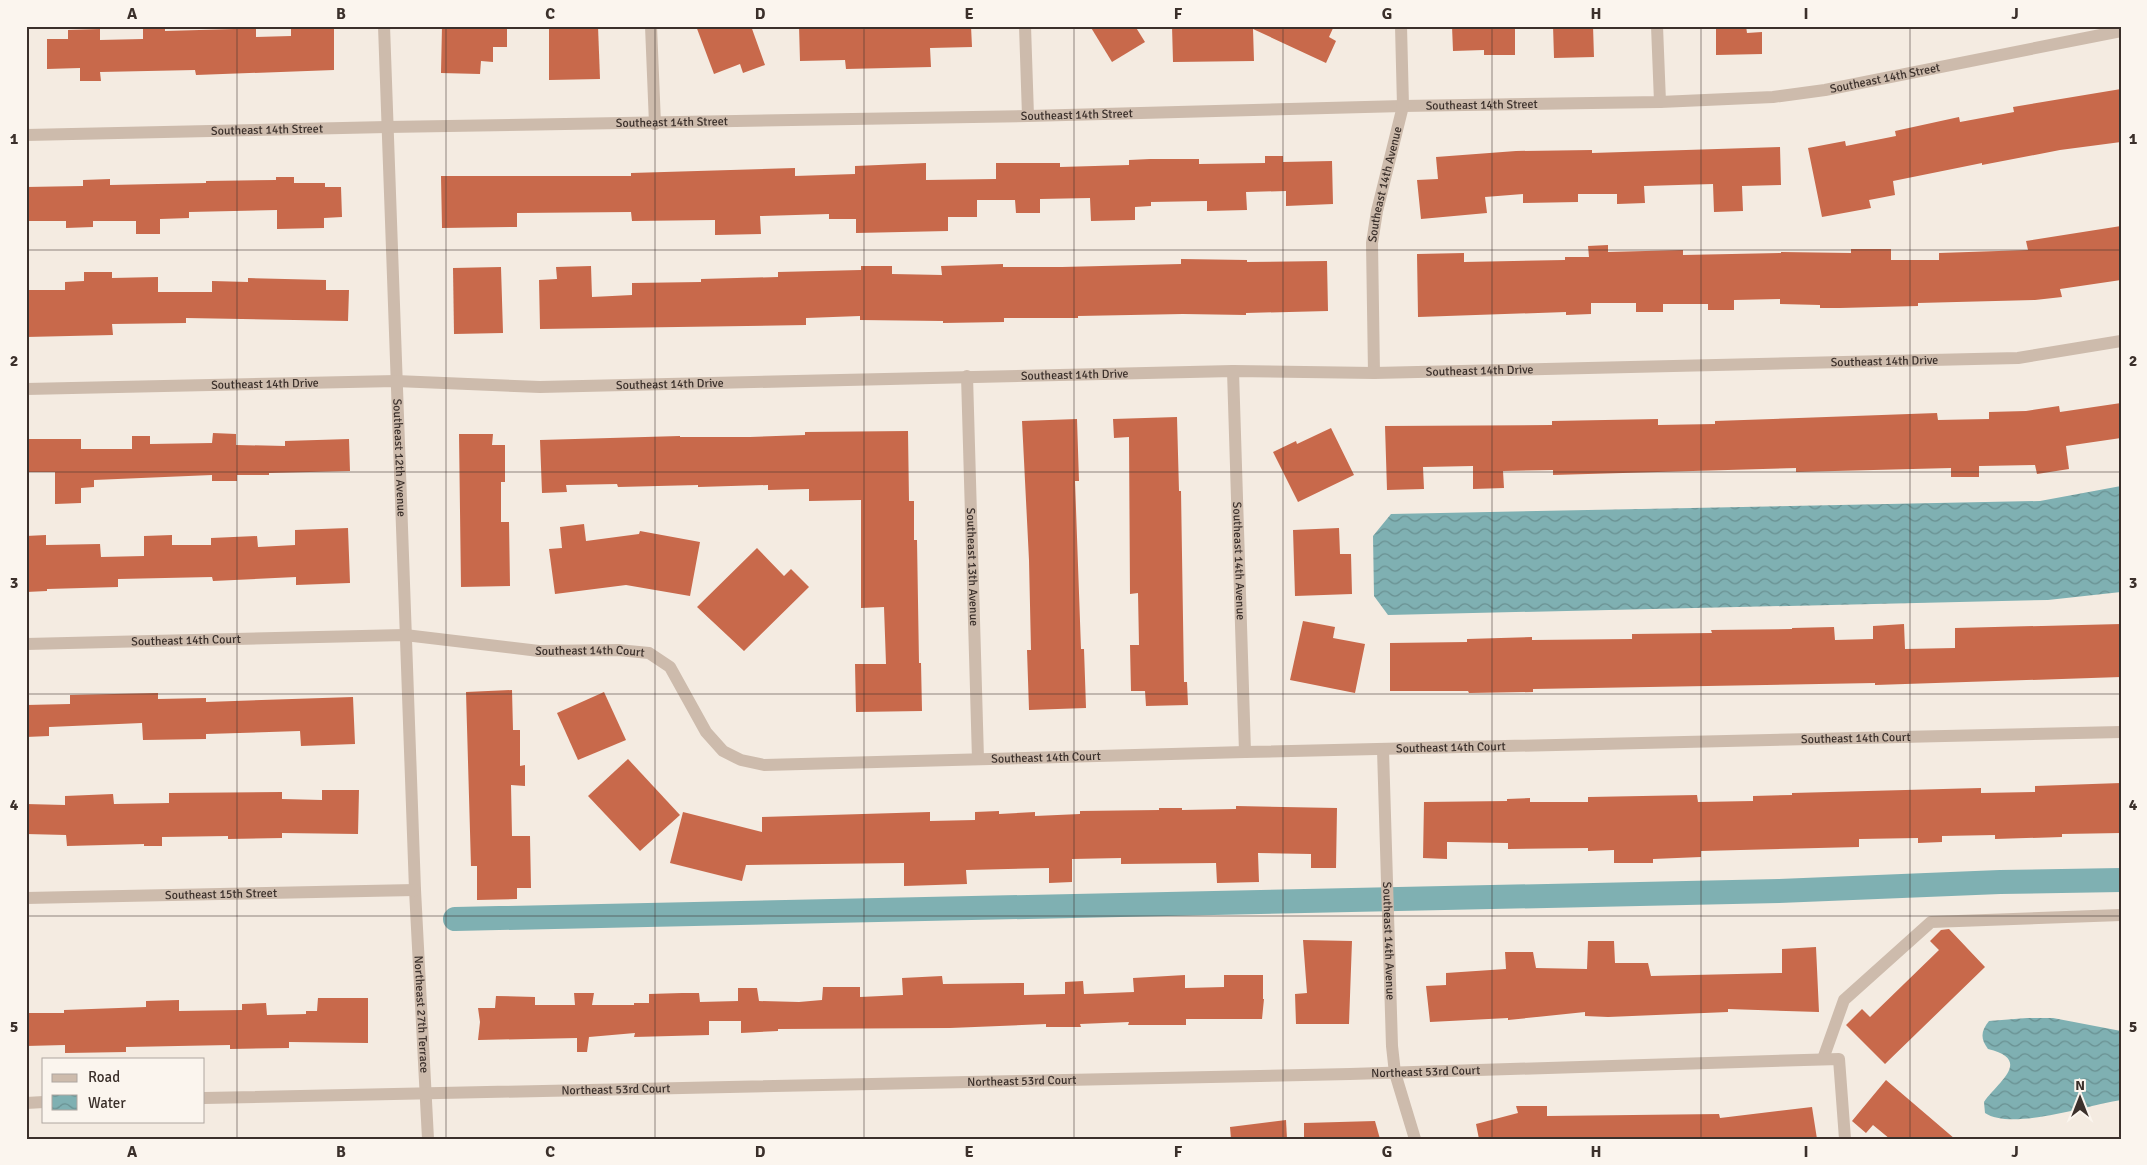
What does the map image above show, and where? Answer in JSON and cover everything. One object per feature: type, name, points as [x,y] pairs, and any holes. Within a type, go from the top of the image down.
[{"type":"street","name":"Southeast 12th Avenue","points":[[384,26],[415,890]]},
{"type":"street","points":[[651,26],[655,124]]},
{"type":"street","points":[[1025,26],[1028,116]]},
{"type":"street","name":"Southeast 14th Avenue","points":[[1374,373],[1372,243],[1377,211],[1403,106],[1401,26]]},
{"type":"street","points":[[1657,26],[1660,102]]},
{"type":"street","name":"Southeast 14th Street","points":[[26,135],[1028,116],[1403,106],[1660,102],[1773,97],[1825,90],[2121,31]]},
{"type":"street","name":"Southeast 14th Drive","points":[[26,389],[396,381],[540,387],[967,376],[1233,371],[1374,373],[2018,358],[2121,340]]},
{"type":"street","name":"Southeast 14th Avenue","points":[[1233,371],[1245,752]]},
{"type":"street","name":"Southeast 13th Avenue","points":[[967,376],[978,759]]},
{"type":"street","name":"Southeast 14th Court","points":[[26,644],[405,635],[539,651],[618,650],[649,653],[670,667],[706,732],[724,751],[742,760],[764,765],[2121,732]]},
{"type":"street","name":"Southeast 14th Avenue","points":[[1383,750],[1387,936],[1392,1046],[1395,1073],[1415,1139]]},
{"type":"street","name":"Southeast 15th Street","points":[[26,898],[415,890]]},
{"type":"street","name":"Northeast 27th Terrace","points":[[415,890],[428,1139]]},
{"type":"street","points":[[1823,1059],[1844,1000],[1931,922],[2121,915]]},
{"type":"street","name":"Northeast 53rd Court","points":[[205,1098],[1395,1073],[1839,1058],[1845,1139]]},
{"type":"street","points":[[26,1102],[42,1102]]},
{"type":"water","points":[[2121,486],[2121,592],[2048,600],[1388,615],[1374,596],[1373,536],[1391,514],[2040,501]]},
{"type":"water","points":[[2053,1018],[2121,1031],[2121,1100],[2031,1118],[1997,1118],[1985,1113],[1984,1102],[2008,1072],[2010,1065],[2008,1059],[1988,1049],[1982,1035],[1984,1028],[1989,1021]]},
{"type":"building","points":[[234,26],[256,26],[256,37],[291,36],[291,26],[334,26],[334,70],[196,75],[195,70],[100,72],[101,81],[80,81],[80,68],[47,69],[47,39],[68,39],[68,30],[100,29],[100,40],[143,39],[143,28],[165,28],[165,31],[234,29]]},
{"type":"building","points":[[442,26],[507,26],[507,47],[493,47],[493,62],[481,61],[480,74],[441,73]]},
{"type":"building","points":[[549,26],[598,26],[600,79],[549,80]]},
{"type":"building","points":[[696,26],[751,26],[765,65],[743,73],[740,64],[714,74]]},
{"type":"building","points":[[799,26],[971,26],[972,47],[930,48],[931,67],[846,69],[845,60],[800,61]]},
{"type":"building","points":[[1090,26],[1135,26],[1145,42],[1112,62]]},
{"type":"building","points":[[1172,26],[1334,26],[1329,37],[1336,41],[1326,63],[1253,29],[1254,61],[1173,62]]},
{"type":"building","points":[[1452,26],[1515,26],[1515,55],[1484,55],[1484,50],[1453,51]]},
{"type":"building","points":[[1553,26],[1593,26],[1594,57],[1554,58]]},
{"type":"building","points":[[1716,26],[1746,26],[1747,33],[1762,32],[1762,54],[1716,55]]},
{"type":"building","points":[[2121,89],[2121,142],[2060,150],[1982,165],[1982,163],[1893,181],[1895,195],[1869,200],[1871,208],[1822,217],[1808,148],[1845,141],[1846,146],[1896,136],[1895,131],[1959,117],[1960,122],[2014,112],[2013,107]]},
{"type":"building","points":[[1780,147],[1781,185],[1742,186],[1743,211],[1714,212],[1713,184],[1644,186],[1645,203],[1617,204],[1617,194],[1578,194],[1578,202],[1523,203],[1523,194],[1485,197],[1487,213],[1421,219],[1417,180],[1438,179],[1436,157],[1516,151],[1592,150],[1592,153]]},
{"type":"building","points":[[1265,156],[1283,156],[1283,162],[1332,161],[1333,204],[1286,206],[1286,191],[1246,192],[1247,210],[1207,211],[1207,201],[1151,202],[1151,206],[1135,207],[1135,220],[1091,221],[1090,198],[1040,199],[1040,213],[1016,213],[1015,200],[977,200],[977,217],[948,217],[948,231],[856,233],[856,219],[829,219],[829,214],[760,216],[761,234],[715,235],[715,220],[632,221],[631,212],[517,213],[517,227],[442,228],[441,176],[631,176],[631,173],[795,168],[795,176],[855,174],[855,166],[926,163],[926,180],[996,179],[996,163],[1060,163],[1060,167],[1129,165],[1129,160],[1199,159],[1199,164],[1265,163]]},
{"type":"building","points":[[276,177],[294,177],[294,183],[325,183],[325,187],[341,187],[342,217],[324,218],[324,228],[277,229],[277,210],[189,212],[189,218],[160,219],[160,234],[136,234],[136,221],[93,221],[93,227],[66,228],[66,221],[26,221],[26,187],[83,186],[83,180],[110,179],[110,185],[276,180]]},
{"type":"building","points":[[2121,226],[2121,280],[2060,289],[2062,297],[2035,300],[1918,303],[1918,306],[1840,308],[1820,308],[1820,305],[1780,304],[1780,299],[1734,300],[1734,310],[1708,310],[1708,304],[1663,304],[1663,312],[1636,312],[1636,303],[1591,303],[1591,314],[1566,315],[1566,312],[1418,317],[1417,254],[1464,253],[1464,262],[1565,260],[1565,257],[1589,257],[1588,246],[1608,245],[1608,252],[1683,250],[1683,255],[1781,252],[1851,253],[1851,249],[1891,249],[1891,260],[1939,260],[1939,253],[2028,250],[2026,241]]},
{"type":"building","points":[[1181,259],[1247,260],[1247,262],[1327,261],[1328,311],[1246,313],[1246,315],[1183,314],[1078,316],[1078,318],[1004,318],[1004,322],[943,323],[943,321],[860,320],[860,316],[806,318],[806,325],[540,329],[539,280],[557,279],[556,267],[591,266],[592,297],[632,295],[632,283],[701,282],[701,279],[778,277],[778,272],[861,270],[861,266],[892,266],[892,274],[942,275],[941,266],[1003,264],[1003,267],[1062,267],[1181,264]]},
{"type":"building","points":[[501,267],[503,333],[454,334],[453,268]]},
{"type":"building","points":[[84,272],[112,272],[112,278],[158,277],[158,292],[212,292],[212,281],[248,282],[248,278],[326,280],[326,290],[349,290],[348,321],[186,318],[186,323],[112,324],[113,335],[26,337],[26,290],[65,290],[65,282],[84,281]]},
{"type":"building","points":[[2121,403],[2121,438],[2066,446],[2069,469],[2037,474],[2035,465],[1979,466],[1979,477],[1951,477],[1951,468],[1796,472],[1796,468],[1553,475],[1553,470],[1503,471],[1504,488],[1473,489],[1473,466],[1423,467],[1424,489],[1387,490],[1385,426],[1552,425],[1552,421],[1658,419],[1658,425],[1715,424],[1715,421],[1937,413],[1938,420],[1989,419],[1989,412],[2026,411],[2059,406],[2060,412]]},
{"type":"building","points":[[1177,417],[1179,491],[1181,491],[1184,682],[1187,682],[1188,705],[1146,706],[1145,691],[1131,691],[1130,645],[1139,645],[1138,593],[1130,594],[1129,437],[1114,438],[1113,419]]},
{"type":"building","points":[[1077,419],[1079,481],[1075,481],[1081,649],[1084,649],[1086,708],[1029,710],[1027,650],[1031,650],[1029,560],[1022,421]]},
{"type":"building","points":[[1331,428],[1354,475],[1298,502],[1273,452],[1296,441],[1297,444]]},
{"type":"building","points":[[908,431],[909,501],[914,501],[914,540],[917,540],[919,663],[921,663],[922,711],[856,712],[855,664],[886,664],[884,607],[861,608],[861,500],[809,501],[809,489],[768,490],[768,485],[618,487],[617,484],[566,485],[567,492],[542,493],[540,440],[680,436],[750,437],[805,435],[805,432]]},
{"type":"building","points":[[213,433],[236,434],[236,445],[285,446],[285,441],[349,439],[350,471],[237,475],[237,481],[212,481],[212,475],[94,480],[94,487],[81,488],[81,503],[55,504],[55,472],[26,472],[26,439],[81,439],[81,449],[132,449],[132,436],[150,436],[150,444],[212,443]]},
{"type":"building","points":[[459,434],[493,434],[492,445],[505,445],[505,482],[501,482],[501,522],[509,522],[510,586],[461,587]]},
{"type":"building","points":[[584,524],[586,541],[639,534],[640,531],[700,542],[690,596],[626,585],[555,594],[549,549],[562,548],[560,527]]},
{"type":"building","points":[[348,528],[350,583],[296,585],[296,577],[213,581],[212,577],[118,579],[118,587],[47,589],[47,591],[26,592],[26,536],[46,535],[46,545],[100,544],[101,557],[144,556],[144,536],[172,535],[172,545],[211,545],[211,538],[257,536],[258,547],[295,545],[295,530]]},
{"type":"building","points":[[1339,528],[1340,554],[1351,554],[1352,594],[1295,596],[1293,530]]},
{"type":"building","points":[[757,548],[784,576],[791,569],[809,587],[744,651],[697,607]]},
{"type":"building","points":[[1303,621],[1335,627],[1333,638],[1365,644],[1355,693],[1290,680]]},
{"type":"building","points":[[1904,624],[1905,649],[1955,648],[1955,628],[2121,624],[2121,677],[1875,685],[1875,683],[1533,689],[1533,692],[1390,691],[1390,643],[1467,642],[1467,639],[1532,637],[1532,640],[1632,639],[1632,634],[1712,633],[1711,630],[1834,627],[1835,640],[1873,639],[1873,626]]},
{"type":"building","points":[[512,690],[513,730],[520,730],[520,766],[525,765],[525,786],[511,785],[512,836],[530,836],[531,888],[517,888],[517,899],[477,900],[477,866],[471,866],[466,692]]},
{"type":"building","points":[[604,692],[626,740],[578,760],[557,713]]},
{"type":"building","points":[[158,693],[158,699],[206,698],[206,702],[353,697],[355,744],[301,746],[300,731],[206,734],[206,739],[143,740],[142,723],[49,727],[49,736],[26,737],[26,705],[70,704],[70,695]]},
{"type":"building","points":[[628,759],[680,815],[640,851],[588,796]]},
{"type":"building","points":[[2121,783],[2121,833],[2062,834],[2062,837],[1995,839],[1995,835],[1942,836],[1942,842],[1918,843],[1918,838],[1859,839],[1859,847],[1701,851],[1701,857],[1653,859],[1653,863],[1614,863],[1614,850],[1588,851],[1588,848],[1508,849],[1508,843],[1447,842],[1447,859],[1423,858],[1424,802],[1507,801],[1507,799],[1530,798],[1530,802],[1588,802],[1588,797],[1697,795],[1698,802],[1753,801],[1753,796],[1792,795],[1792,793],[1981,788],[1981,793],[2035,792],[2035,786]]},
{"type":"building","points":[[322,790],[359,790],[358,834],[282,833],[282,838],[228,839],[228,836],[162,837],[162,846],[144,846],[144,844],[67,846],[66,835],[26,834],[26,804],[65,805],[65,796],[113,794],[114,804],[169,803],[169,793],[282,792],[282,799],[322,800]]},
{"type":"building","points":[[1236,806],[1337,808],[1336,868],[1311,868],[1311,854],[1258,853],[1259,882],[1217,883],[1216,863],[1121,864],[1121,858],[1072,859],[1072,882],[1049,883],[1049,868],[966,870],[967,884],[904,886],[904,863],[746,865],[742,881],[670,863],[683,812],[762,832],[762,817],[930,812],[930,821],[975,820],[975,812],[999,811],[999,814],[1035,812],[1035,816],[1080,814],[1080,811],[1159,810],[1159,808],[1182,808],[1182,810],[1236,809]]},
{"type":"building","points":[[1949,929],[1985,967],[1885,1064],[1846,1025],[1862,1009],[1870,1017],[1939,950],[1930,941],[1941,930]]},
{"type":"building","points":[[1303,940],[1352,941],[1349,1024],[1296,1024],[1295,994],[1307,993]]},
{"type":"building","points":[[1588,941],[1614,941],[1615,963],[1648,963],[1651,976],[1782,973],[1782,949],[1816,947],[1819,1012],[1728,1009],[1728,1012],[1608,1017],[1585,1016],[1585,1012],[1508,1020],[1508,1018],[1430,1022],[1426,986],[1446,985],[1446,973],[1506,969],[1505,952],[1533,952],[1536,968],[1587,969]]},
{"type":"building","points":[[1185,975],[1185,988],[1224,987],[1224,975],[1263,975],[1264,999],[1262,1019],[1186,1019],[1186,1025],[1128,1025],[1129,1022],[1080,1024],[1081,1027],[1046,1027],[1046,1024],[950,1028],[778,1029],[778,1031],[741,1033],[741,1021],[709,1021],[709,1035],[634,1037],[635,1033],[589,1037],[587,1052],[577,1052],[577,1038],[478,1040],[480,1022],[478,1008],[495,1008],[496,996],[535,997],[535,1005],[575,1005],[574,993],[594,993],[592,1005],[634,1005],[634,1003],[649,1003],[649,994],[699,993],[700,1002],[738,1001],[738,988],[757,988],[759,1001],[799,1002],[822,1000],[823,987],[860,987],[860,997],[903,995],[902,978],[942,976],[943,984],[1024,983],[1024,995],[1065,994],[1065,982],[1083,981],[1084,994],[1134,992],[1133,978]]},
{"type":"building","points":[[318,998],[368,998],[368,1043],[289,1042],[289,1048],[230,1049],[230,1045],[126,1047],[126,1052],[65,1053],[65,1045],[26,1046],[26,1013],[64,1013],[64,1010],[146,1007],[146,1001],[179,1000],[179,1011],[242,1010],[242,1004],[266,1003],[267,1015],[306,1014],[306,1011],[317,1011]]},
{"type":"building","points":[[1886,1080],[1955,1139],[1890,1139],[1873,1125],[1866,1133],[1852,1121]]},
{"type":"building","points":[[1516,1106],[1547,1106],[1547,1116],[1719,1114],[1720,1118],[1812,1107],[1817,1139],[1479,1139],[1476,1124],[1518,1113]]},
{"type":"building","points":[[1286,1120],[1287,1139],[1231,1139],[1230,1127]]},
{"type":"building","points":[[1375,1121],[1380,1139],[1304,1139],[1304,1123]]},
{"type":"waterway","points":[[455,919],[1779,891],[2000,882],[2121,880]]}]
